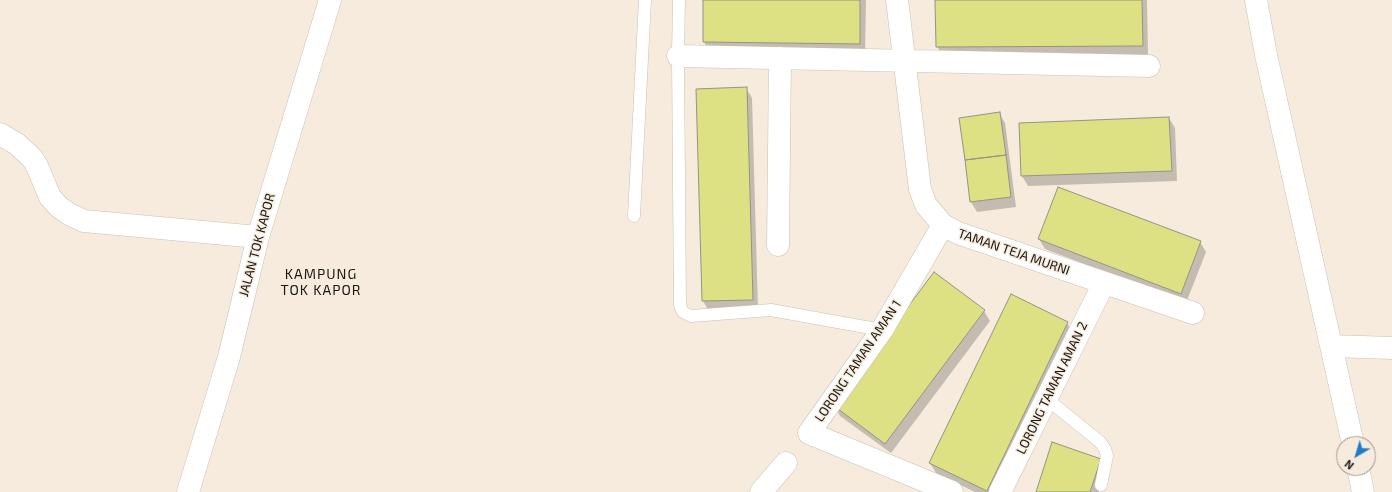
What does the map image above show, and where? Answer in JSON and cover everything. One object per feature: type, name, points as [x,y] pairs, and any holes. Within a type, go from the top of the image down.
[{"type":"street","name":"JALAN TOK KAPOR","points":[[188,492],[229,357],[258,237],[330,0]]},
{"type":"street","name":"TAMAN TEJA MURNI","points":[[897,0],[920,189],[926,205],[943,225],[958,233],[1193,313]]},
{"type":"street","points":[[1256,0],[1266,55],[1351,436]]},
{"type":"street","points":[[678,56],[1149,66]]},
{"type":"street","points":[[778,245],[780,58]]},
{"type":"street","points":[[0,134],[17,144],[32,158],[50,197],[59,207],[69,214],[84,221],[258,237]]},
{"type":"street","name":"LORONG TAMAN AMAN 1","points":[[943,225],[882,330],[809,433],[952,492]]},
{"type":"street","name":"LORONG TAMAN AMAN 2","points":[[1000,492],[1104,283]]},
{"type":"street","points":[[1332,346],[1392,348]]},
{"type":"street","points":[[761,492],[786,463]]},
{"type":"street","points":[[1360,476],[1363,492]]},
{"type":"lane","points":[[634,216],[645,0]]},
{"type":"lane","points":[[679,0],[680,305],[683,312],[691,316],[771,310],[882,330]]},
{"type":"lane","points":[[1046,399],[1100,442],[1105,449],[1107,456],[1101,485]]},
{"type":"building","points":[[703,0],[860,0],[860,44],[703,42]]},
{"type":"building","points":[[935,0],[1142,0],[1143,46],[936,47]]},
{"type":"building","points":[[747,87],[753,300],[702,301],[696,89]]},
{"type":"building","points":[[1000,112],[1006,155],[965,160],[959,118]]},
{"type":"building","points":[[1169,117],[1172,171],[1021,176],[1019,123]]},
{"type":"building","points":[[1006,155],[1011,197],[970,202],[965,160]]},
{"type":"building","points":[[1058,187],[1201,241],[1181,294],[1038,239]]},
{"type":"building","points":[[934,272],[985,310],[885,444],[834,406]]},
{"type":"building","points":[[1011,294],[1068,322],[987,491],[929,463]]},
{"type":"building","points":[[1052,442],[1101,459],[1090,492],[1036,492]]},
{"type":"district","name":"KAMPUNG TOK KAPOR","points":[[321,282]]}]
